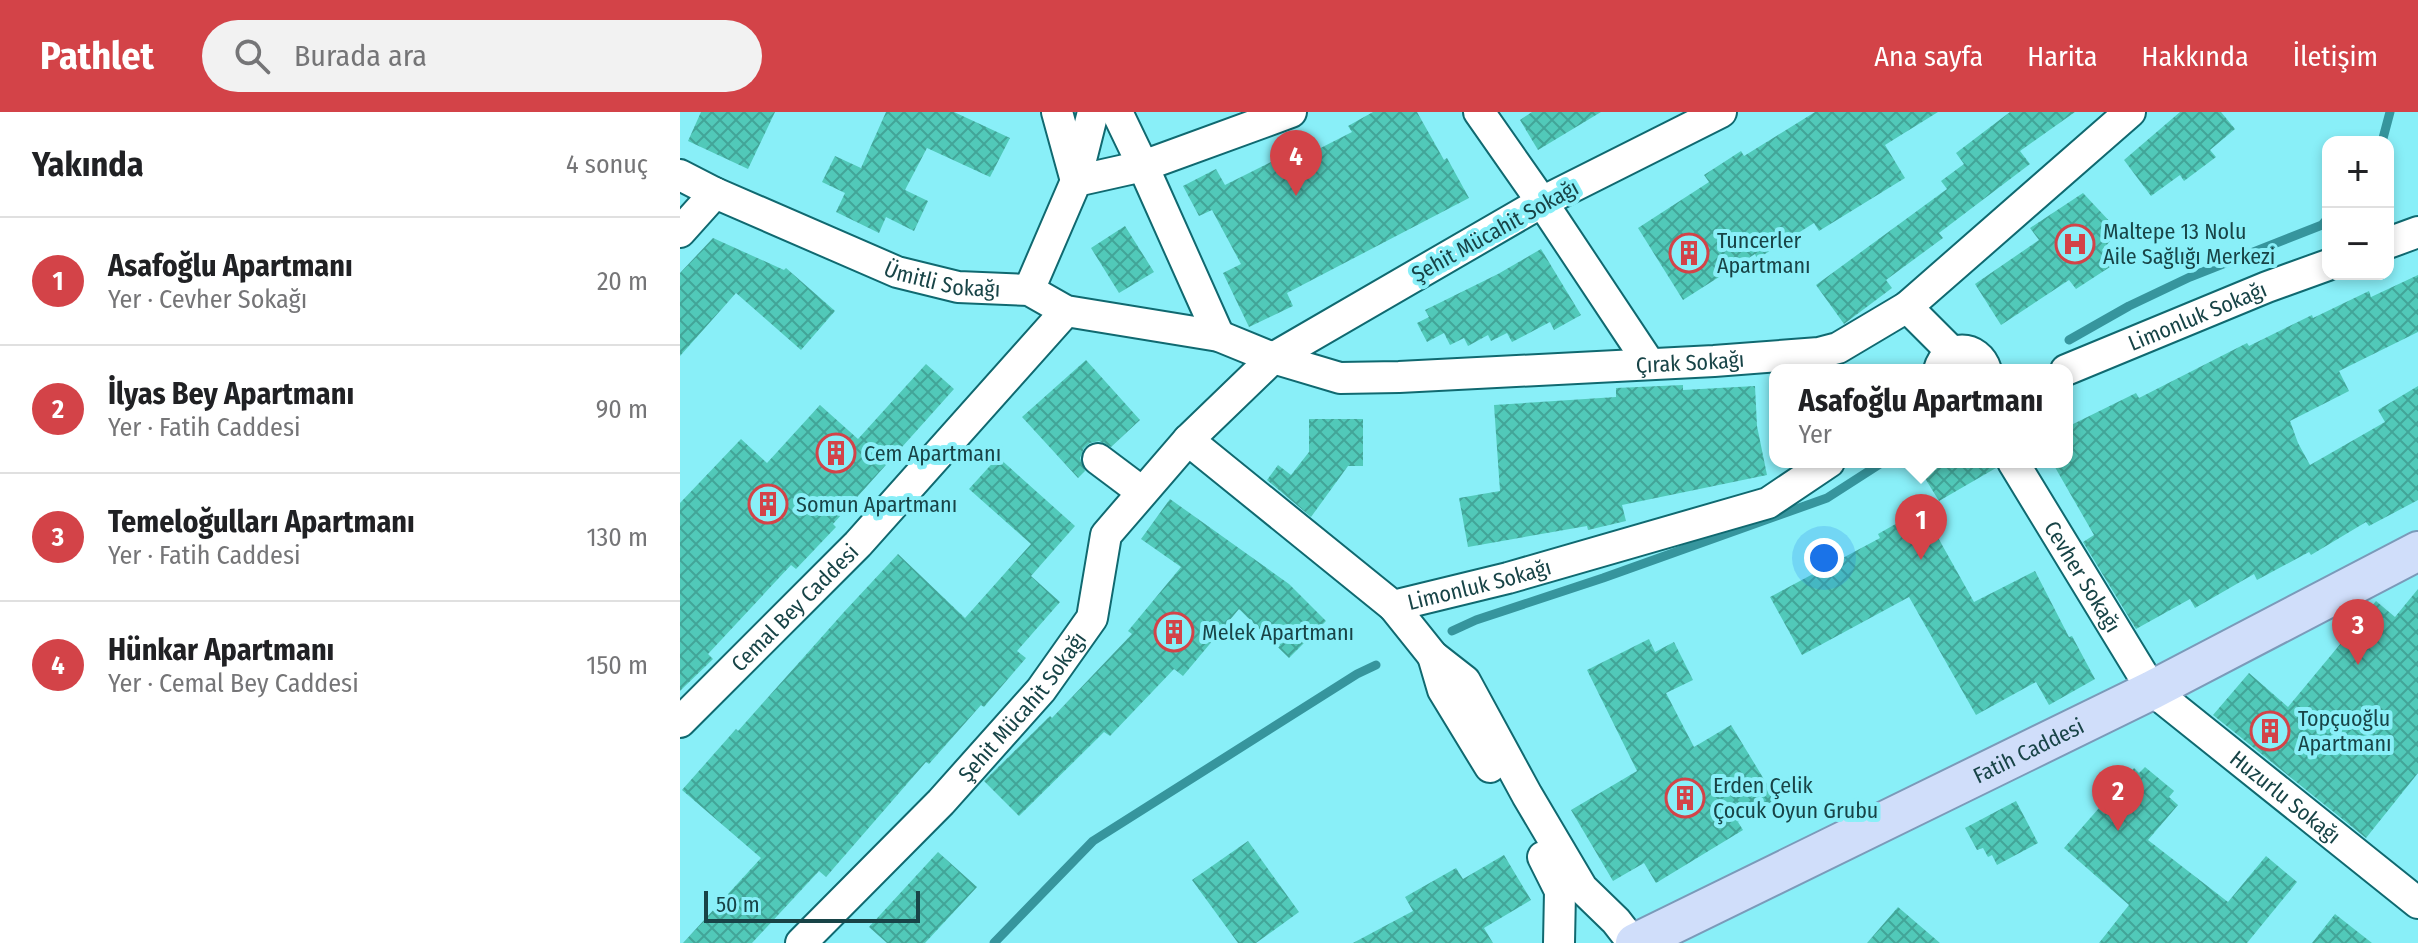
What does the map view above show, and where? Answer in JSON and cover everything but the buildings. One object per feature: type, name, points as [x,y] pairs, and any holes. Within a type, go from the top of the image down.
[{"type":"main road","name":"Fatih Caddesi","points":[[1645,941],[2152,690],[2418,551]]},
{"type":"street","points":[[1057,112],[1076,181]]},
{"type":"street","points":[[1029,290],[1076,181],[1093,112]]},
{"type":"street","points":[[1117,112],[1219,336]]},
{"type":"street","points":[[1076,181],[1143,166],[1291,112]]},
{"type":"street","points":[[1479,112],[1649,363]]},
{"type":"street","name":"Şehit Mücahit Sokağı","points":[[1273,358],[1542,202],[1721,112]]},
{"type":"street","name":"Çırak Sokağı","points":[[1219,336],[1273,358],[1340,378],[1819,353],[1838,348],[1907,307],[2130,112]]},
{"type":"street","name":"Ümitli Sokağı","points":[[680,175],[897,272],[958,287],[1029,290],[1066,311],[1219,336]]},
{"type":"street","points":[[681,229],[715,193]]},
{"type":"street","points":[[2394,241],[2418,232]]},
{"type":"street","name":"Limonluk Sokağı","points":[[2073,367],[2322,267]]},
{"type":"street","points":[[1907,307],[1945,361],[1962,350],[1979,356],[1983,364]]},
{"type":"street","name":"Cemal Bey Caddesi","points":[[680,722],[858,544],[1066,311]]},
{"type":"street","points":[[1188,440],[1273,358]]},
{"type":"street","name":"Şehit Mücahit Sokağı","points":[[801,943],[941,802],[1041,690],[1092,618],[1102,544],[1106,535],[1188,440]]},
{"type":"street","name":"Limonluk Sokağı","points":[[1188,440],[1393,606],[1508,578],[1768,503],[1820,468]]},
{"type":"street","points":[[1098,459],[1142,492]]},
{"type":"street","name":"Cevher Sokağı","points":[[2017,468],[2152,690]]},
{"type":"street","points":[[1393,606],[1433,656],[1465,681],[1582,888],[1616,921],[1645,941]]},
{"type":"street","points":[[1433,656],[1443,690],[1552,872],[1560,891],[1559,943]]},
{"type":"street","name":"Huzurlu Sokağı","points":[[2152,690],[2418,903]]},
{"type":"waterway","points":[[2384,136],[2390,112]]},
{"type":"waterway","points":[[2069,340],[2129,306],[2190,277],[2322,225]]},
{"type":"waterway","points":[[1452,631],[1827,498],[1874,468]]},
{"type":"waterway","points":[[994,943],[1093,841],[1376,665]]},
{"type":"place","name":"Hünkar Apartmanı","points":[[1296,196]]},
{"type":"place","name":"Maltepe 13 Nolu Aile Sağlığı Merkezi","points":[[2075,244]]},
{"type":"place","name":"Tuncerler Apartmanı","points":[[1689,253]]},
{"type":"place","name":"Cem Apartmanı","points":[[836,453]]},
{"type":"place","name":"Somun Apartmanı","points":[[768,504]]},
{"type":"place","name":"Asafoğlu Apartmanı","points":[[1921,560]]},
{"type":"place","name":"Melek Apartmanı","points":[[1174,632]]},
{"type":"place","name":"Temeloğulları Apartmanı","points":[[2358,665]]},
{"type":"place","name":"Topçuoğlu Apartmanı","points":[[2270,731]]},
{"type":"place","name":"Erden Çelik Çocuk Oyun Grubu","points":[[1685,798]]},
{"type":"place","name":"İlyas Bey Apartmanı","points":[[2118,831]]}]
